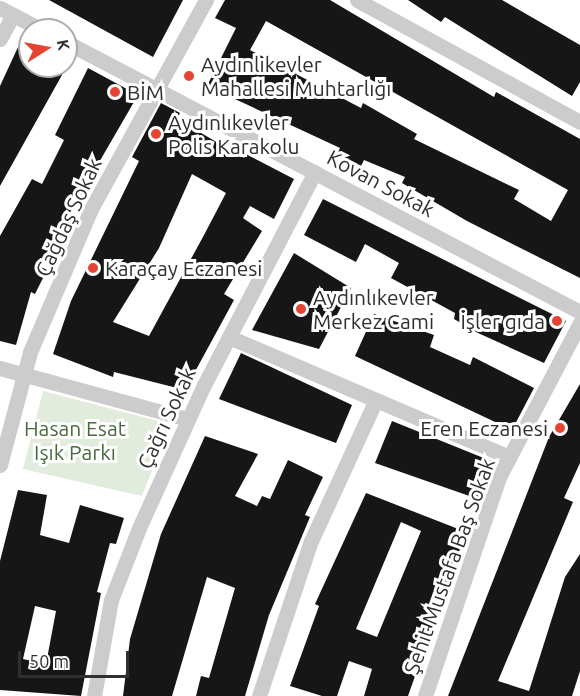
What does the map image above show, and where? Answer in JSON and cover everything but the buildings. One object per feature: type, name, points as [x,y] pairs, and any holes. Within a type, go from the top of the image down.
[{"type":"street","name":"Çağdaş Sokak","points":[[0,465],[24,375],[91,209],[206,0]]},
{"type":"street","points":[[357,0],[580,122]]},
{"type":"street","points":[[0,39],[7,12]]},
{"type":"street","name":"Kovan Sokak","points":[[78,48],[580,312]]},
{"type":"street","name":"Çağrı Sokak","points":[[94,696],[111,600],[188,419],[315,172]]},
{"type":"street","name":"Şehit Mustafa Baş Sokak","points":[[425,696],[509,457],[580,323]]},
{"type":"street","points":[[229,338],[509,457]]},
{"type":"street","points":[[0,368],[188,419]]},
{"type":"street","points":[[259,696],[311,541],[376,400]]},
{"type":"green space","name":"Hasan Esat Işık Parkı","points":[[43,391],[170,424],[142,496],[23,469]]},
{"type":"place","name":"Aydınlıkevler Mahallesi Muhtarlığı","points":[[189,76]]},
{"type":"place","name":"BİM","points":[[115,92]]},
{"type":"place","name":"Aydınlıkevler Polis Karakolu","points":[[156,134]]},
{"type":"place","name":"Karaçay Eczanesi","points":[[93,268]]},
{"type":"place","name":"Aydınlıkevler Merkez Cami","points":[[301,309]]},
{"type":"place","name":"İşler gıda","points":[[557,321]]},
{"type":"place","name":"Eren Eczanesi","points":[[560,428]]}]
